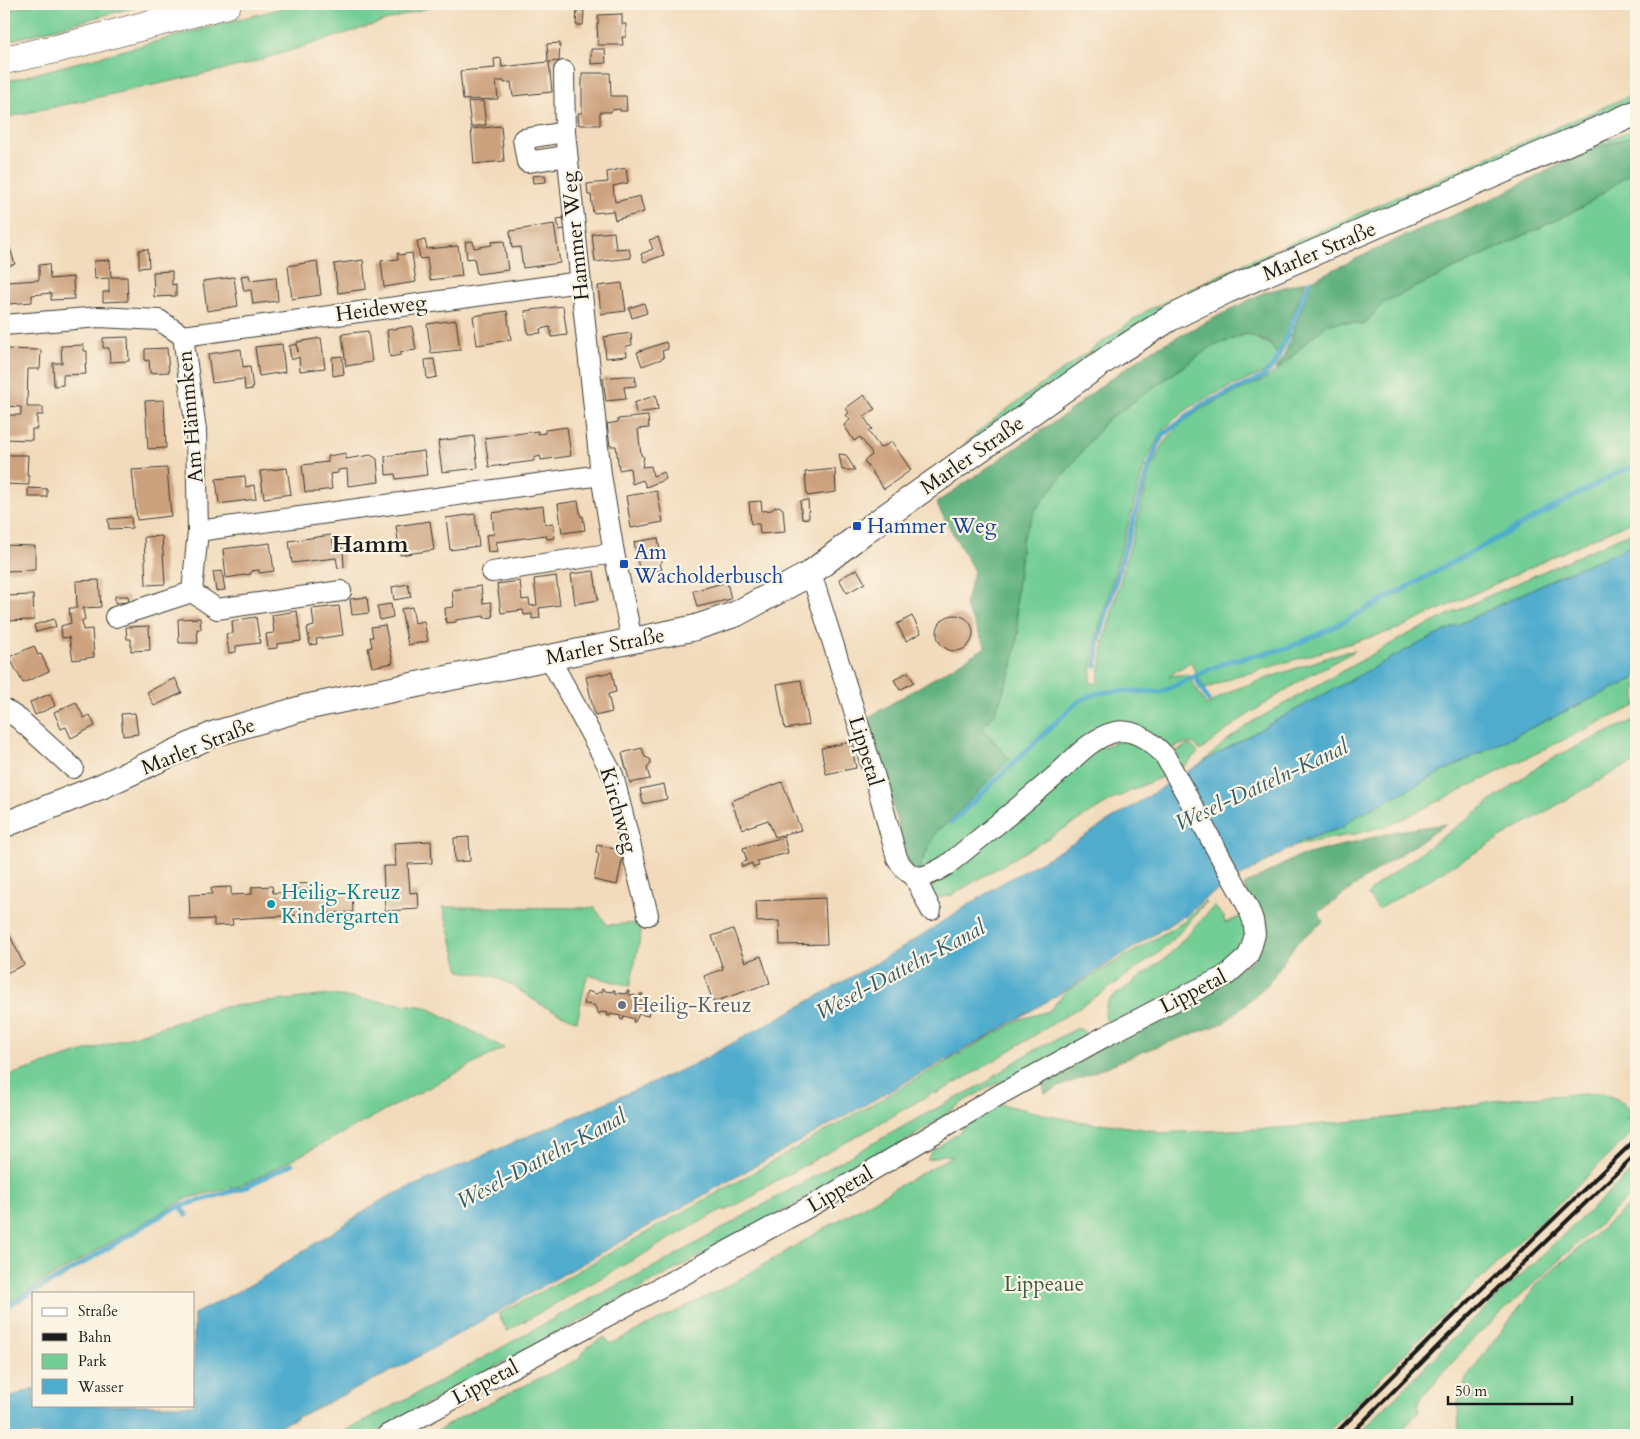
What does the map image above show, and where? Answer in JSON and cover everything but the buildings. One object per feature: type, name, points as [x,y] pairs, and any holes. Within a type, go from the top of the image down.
[{"type":"highway","points":[[4,60],[56,49],[227,4]]},
{"type":"main road","name":"Marler Straße","points":[[4,825],[102,786],[227,730],[307,707],[694,628],[722,619],[762,601],[811,573],[865,530],[958,464],[1114,354],[1169,319],[1254,279],[1636,113]]},
{"type":"street","name":"Hammer Weg","points":[[564,71],[567,156],[601,475],[614,554],[632,640]]},
{"type":"street","name":"Hammer Weg","points":[[565,132],[523,139],[526,162],[567,156]]},
{"type":"street","name":"Heideweg","points":[[183,336],[580,282]]},
{"type":"street","name":"Am Hämmken","points":[[4,325],[99,317],[159,320],[183,336],[196,430],[198,531],[192,592]]},
{"type":"street","points":[[198,531],[601,475]]},
{"type":"street","points":[[492,572],[614,554]]},
{"type":"street","name":"Lippetal","points":[[386,1435],[822,1200],[999,1095],[1104,1037],[1227,975],[1248,956],[1255,934],[1253,920],[1240,892],[1165,756],[1146,739],[1134,734],[1120,732],[1108,735],[1090,744],[1054,777],[947,865],[929,876],[914,876],[903,870],[897,858],[874,774],[811,573]]},
{"type":"street","points":[[115,617],[192,592],[217,609],[341,592]]},
{"type":"street","name":"Kirchweg","points":[[549,657],[613,775],[648,915]]},
{"type":"street","points":[[4,709],[19,719],[73,768]]},
{"type":"street","points":[[914,876],[931,910]]},
{"type":"green space","points":[[35,4],[147,4],[4,42],[4,11]]},
{"type":"green space","points":[[297,4],[440,4],[244,65],[4,118],[4,82]]},
{"type":"green space","points":[[1636,93],[1636,103],[1302,248],[960,449],[974,435],[1010,407],[1146,311],[1238,266]]},
{"type":"green space","points":[[1636,129],[1636,135],[1584,152],[1609,139]]},
{"type":"green space","points":[[1636,135],[1636,169],[1583,207],[1383,303],[1364,325],[1344,322],[1328,324],[1306,342],[1284,365],[1276,370],[1284,356],[1312,280],[1404,236],[1498,196],[1584,152]]},
{"type":"green space","points":[[1636,169],[1636,519],[1398,629],[1238,675],[1205,689],[1190,662],[1169,676],[1188,674],[1206,705],[1233,690],[1343,652],[1355,651],[1306,677],[1240,720],[1200,751],[1195,744],[1191,743],[1182,744],[1170,750],[1128,725],[944,859],[917,872],[937,830],[950,821],[1009,759],[982,727],[995,713],[1013,666],[1018,633],[1016,599],[1022,539],[1036,509],[1106,421],[1211,347],[1246,334],[1269,344],[1278,355],[1271,366],[1263,373],[1206,398],[1180,415],[1157,440],[1145,464],[1095,643],[1090,683],[1098,683],[1104,641],[1152,467],[1165,441],[1180,425],[1203,408],[1265,379],[1284,365],[1306,342],[1328,324],[1344,322],[1364,325],[1383,303],[1583,207]]},
{"type":"green space","points":[[1306,281],[1278,355],[1268,342],[1246,334],[1211,347],[1106,421],[1036,509],[1022,539],[1016,599],[1018,633],[1012,668],[995,713],[982,727],[1009,759],[950,821],[937,830],[917,872],[910,868],[869,717],[986,647],[965,606],[974,571],[936,503],[1067,413],[1150,351],[1263,293]]},
{"type":"green space","points":[[1636,530],[1636,544],[1561,575],[1404,651],[1203,762],[1225,742],[1252,722],[1403,637],[1473,603]]},
{"type":"green space","points":[[1636,678],[1636,706],[1392,824],[1290,848],[1304,840],[1343,827],[1349,820],[1420,783]]},
{"type":"green space","points":[[1636,719],[1636,762],[1621,768],[1378,909],[1368,895],[1378,884],[1546,761]]},
{"type":"green space","points":[[1121,740],[1137,744],[1149,752],[1168,775],[1114,799],[952,895],[939,897],[932,893],[933,886],[930,880],[1099,748]]},
{"type":"green space","points":[[1188,745],[1192,746],[1198,753],[1181,769],[1171,754]]},
{"type":"green space","points":[[1446,824],[1380,868],[1318,913],[1323,922],[1296,943],[1268,984],[1224,1023],[1144,1051],[1045,1093],[1043,1079],[1255,959],[1244,885],[1297,857],[1397,831]]},
{"type":"green space","points":[[1205,901],[1173,940],[1157,954],[1105,991],[979,1070],[936,1094],[934,1092],[756,1192],[757,1194],[725,1211],[723,1209],[507,1331],[498,1314],[749,1175],[1021,1019],[1049,1011],[1065,992],[1185,921]]},
{"type":"green space","points":[[1214,906],[1224,917],[1225,923],[1245,915],[1247,926],[1242,950],[1225,966],[1108,1026],[1105,1013],[1109,1000],[1167,957]]},
{"type":"green space","name":"Heilig-Kreuz","points":[[443,907],[595,908],[607,925],[640,923],[641,933],[630,986],[588,975],[577,1021],[543,1006],[513,986],[493,976],[460,971]]},
{"type":"green space","points":[[329,995],[426,1007],[504,1048],[261,1176],[238,1186],[192,1197],[174,1205],[4,1305],[4,1077],[224,1007]]},
{"type":"green space","points":[[1078,1028],[1085,1032],[1085,1037],[1009,1081],[997,1083],[966,1100],[913,1137],[800,1202],[369,1435],[337,1435],[454,1374],[571,1309],[667,1260],[924,1115],[989,1081],[1029,1053]]},
{"type":"green space","name":"Lippeaue","points":[[1603,1093],[1623,1102],[1636,1117],[1636,1120],[1625,1117],[1636,1124],[1636,1129],[1428,1330],[1325,1435],[431,1435],[464,1415],[579,1359],[587,1347],[605,1337],[610,1344],[728,1286],[952,1156],[944,1155],[927,1160],[932,1151],[958,1133],[972,1119],[1001,1104],[1060,1118],[1156,1131],[1157,1133],[1281,1128],[1399,1117],[1512,1098]]},
{"type":"green space","points":[[1636,1167],[1636,1190],[1476,1336],[1418,1401],[1419,1411],[1398,1435],[1358,1435],[1445,1346]]},
{"type":"green space","points":[[1636,1201],[1636,1435],[1459,1435],[1458,1401],[1466,1378],[1539,1282]]},
{"type":"water","name":"Wesel-Datteln-Kanal","points":[[1636,544],[1636,678],[1421,783],[1350,820],[1344,827],[1304,840],[1224,886],[1203,900],[1185,917],[1183,916],[1086,978],[987,1037],[398,1368],[261,1435],[4,1435],[4,1400],[32,1389],[32,1406],[195,1406],[195,1313],[254,1283],[385,1198],[693,1065],[902,948],[999,885],[1072,844],[1203,762],[1280,718],[1404,651],[1561,575]]},
{"type":"waterway","points":[[1096,666],[1099,640],[1148,469],[1162,436],[1202,405],[1263,377],[1276,363],[1310,281]]},
{"type":"waterway","points":[[1195,676],[1230,661],[1288,648],[1330,629],[1617,473],[1636,465]]},
{"type":"waterway","points":[[951,823],[1074,705],[1083,699],[1098,693],[1119,691],[1161,692],[1195,676],[1208,700]]},
{"type":"waterway","points":[[181,1206],[243,1188],[292,1164]]},
{"type":"waterway","points":[[33,1292],[167,1212],[181,1206],[186,1215]]},
{"type":"waterway","points":[[4,1308],[32,1292]]},
{"type":"railway","points":[[1334,1435],[1636,1139]]},
{"type":"railway","points":[[1350,1435],[1442,1342],[1636,1154]]},
{"type":"place","name":"Hammer Weg","points":[[857,526]]},
{"type":"place","name":"Am Wacholderbusch","points":[[624,564]]},
{"type":"place","name":"Heilig-Kreuz Kindergarten","points":[[271,904]]},
{"type":"place","name":"Heilig-Kreuz","points":[[622,1005]]},
{"type":"district","name":"Hamm","points":[[370,544]]}]
